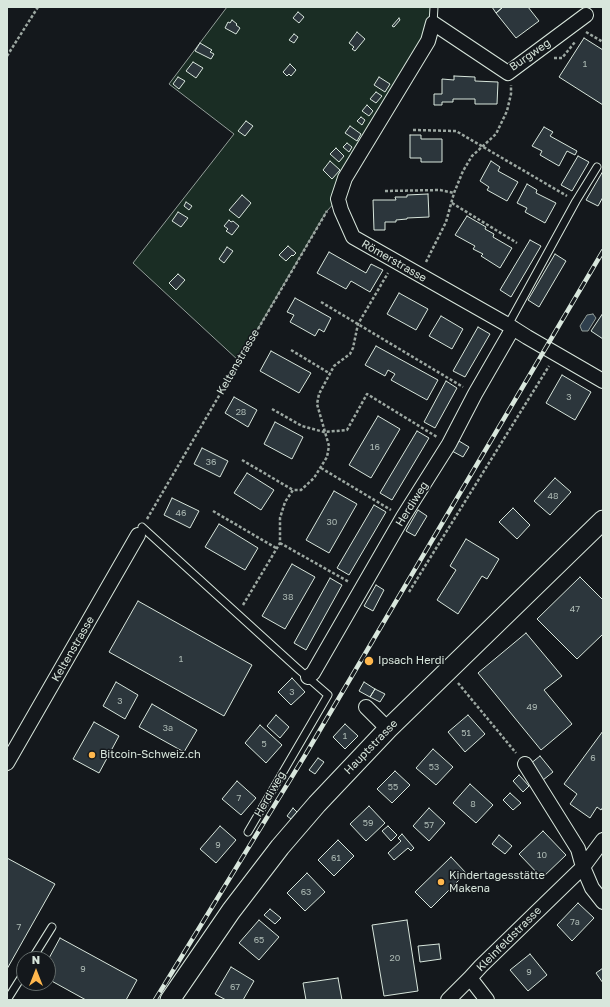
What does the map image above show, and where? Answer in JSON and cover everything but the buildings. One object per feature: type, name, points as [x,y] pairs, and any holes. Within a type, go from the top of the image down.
[{"type":"main road","name":"Hauptstrasse","points":[[170,1000],[231,911],[280,847],[337,782],[388,729],[603,520]]},
{"type":"street","name":"Burgweg","points":[[433,23],[508,73],[586,14]]},
{"type":"street","points":[[338,199],[345,178],[428,41],[433,23]]},
{"type":"street","name":"Römerstrasse","points":[[338,199],[341,210],[353,237],[510,326],[603,381]]},
{"type":"street","name":"Herdiweg","points":[[308,677],[313,673],[403,517],[449,444],[510,326]]},
{"type":"street","name":"Keltenstrasse","points":[[7,763],[140,531]]},
{"type":"street","points":[[366,707],[388,729]]},
{"type":"street","points":[[525,764],[578,849],[583,867],[592,888],[603,902]]},
{"type":"street","name":"Kleinfeldstrasse","points":[[448,1000],[583,867],[603,840]]},
{"type":"street","name":"Kleinfeldstrasse","points":[[470,978],[487,1000]]},
{"type":"lane","points":[[433,23],[434,7]]},
{"type":"lane","points":[[510,326],[576,201],[597,167]]},
{"type":"lane","name":"Herdiweg","points":[[140,531],[238,614],[328,695],[248,832]]},
{"type":"lane","points":[[37,951],[52,927]]},
{"type":"lane","points":[[7,1000],[16,986]]},
{"type":"path","points":[[7,56],[38,7]]},
{"type":"path","points":[[585,31],[603,42]]},
{"type":"path","points":[[418,275],[431,254],[446,222],[454,193],[463,171],[472,156],[496,134],[507,111],[511,94],[511,70]]},
{"type":"path","points":[[413,130],[456,131],[576,201]]},
{"type":"path","points":[[385,190],[440,190],[454,193]]},
{"type":"path","name":"Keltenstrasse","points":[[140,531],[326,212],[338,199]]},
{"type":"path","points":[[452,203],[517,242]]},
{"type":"path","points":[[242,460],[293,490],[301,490],[314,478],[327,457],[329,446],[317,404],[318,394],[334,366],[350,354],[353,348],[358,324],[390,271],[394,261]]},
{"type":"path","points":[[321,302],[475,394]]},
{"type":"path","points":[[291,350],[329,373]]},
{"type":"path","points":[[408,592],[556,354]]},
{"type":"path","points":[[272,409],[302,426],[324,432],[347,430],[367,394],[449,444]]},
{"type":"path","points":[[321,468],[403,517]]},
{"type":"path","points":[[238,614],[280,543],[280,518],[285,502],[293,490]]},
{"type":"path","points":[[213,511],[276,548]]},
{"type":"path","points":[[280,543],[362,589]]},
{"type":"path","points":[[447,671],[525,764]]},
{"type":"green space","points":[[227,7],[434,7],[433,23],[338,199],[326,212],[239,361],[133,263],[234,134],[169,84]]},
{"type":"water","points":[[593,314],[596,318],[588,331],[582,331],[580,326],[587,315]]},
{"type":"railway","points":[[155,1000],[304,757],[603,251]]},
{"type":"place","name":"Ipsach Herdi","points":[[369,661]]},
{"type":"place","name":"Bitcoin-Schweiz.ch","points":[[92,755]]},
{"type":"place","name":"Kindertagesstätte Makena","points":[[441,882]]}]
